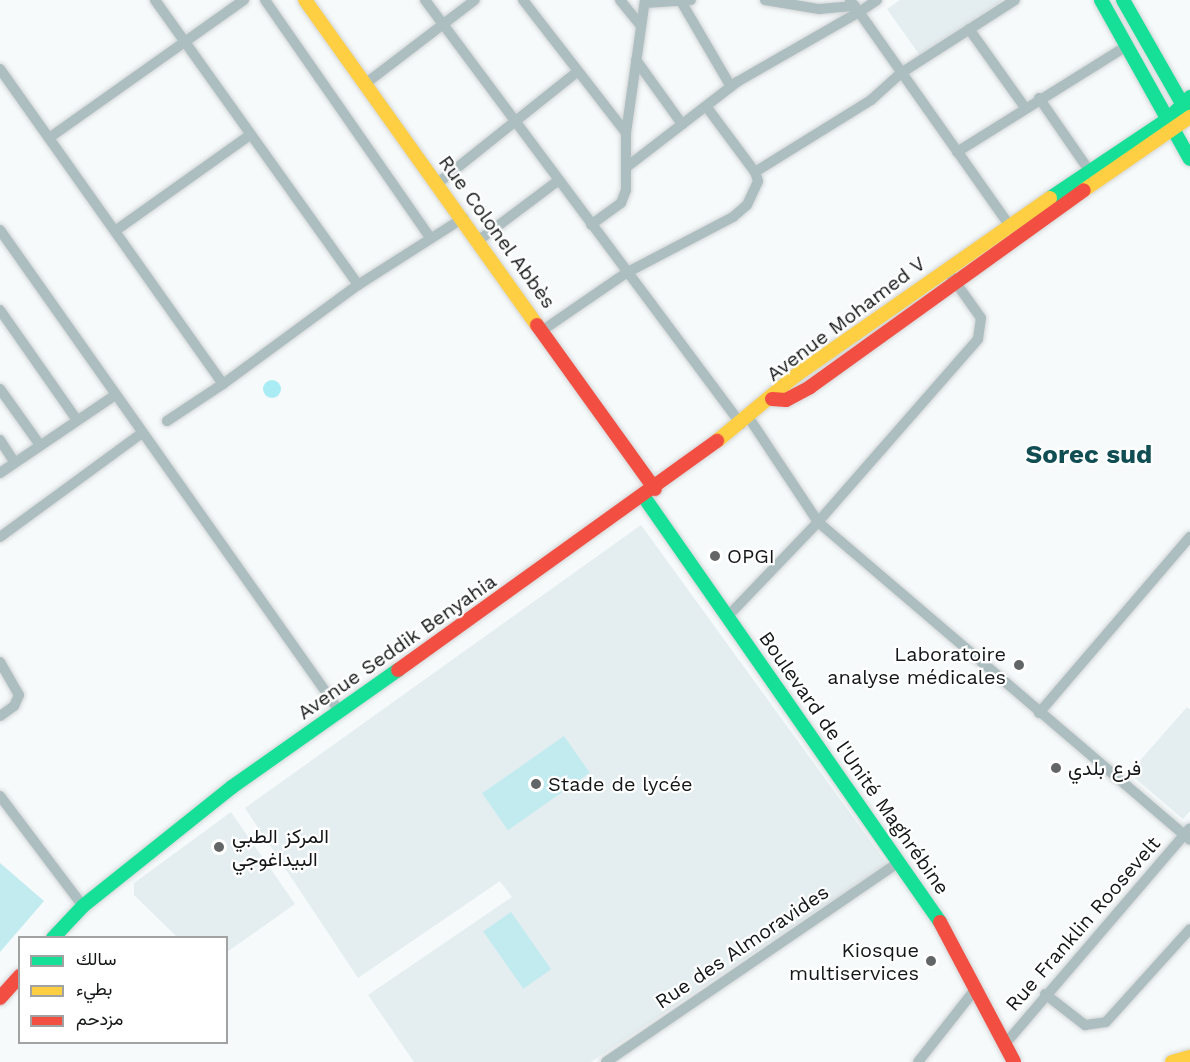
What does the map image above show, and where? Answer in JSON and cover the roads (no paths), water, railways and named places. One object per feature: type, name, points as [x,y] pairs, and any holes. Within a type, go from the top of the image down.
[{"type":"street","points":[[155,0],[358,285]]},
{"type":"street","points":[[50,138],[183,40],[244,0]]},
{"type":"street","points":[[265,0],[429,236]]},
{"type":"street","name":"Rue Colonel Abbès","points":[[305,0],[543,330],[650,493]]},
{"type":"street","points":[[425,0],[626,273],[745,421],[818,522],[1040,713],[1188,834]]},
{"type":"street","points":[[365,84],[475,0]]},
{"type":"street","points":[[523,0],[626,133]]},
{"type":"street","points":[[620,0],[641,26]]},
{"type":"street","points":[[765,0],[819,9],[855,6],[877,0]]},
{"type":"street","points":[[755,172],[871,100],[901,73],[1015,0]]},
{"type":"street","points":[[1101,0],[1190,159]]},
{"type":"street","points":[[1123,0],[1188,111]]},
{"type":"street","points":[[591,225],[621,203],[628,166],[626,133],[645,2],[687,1],[731,87]]},
{"type":"street","points":[[855,6],[1009,225]]},
{"type":"street","points":[[628,166],[731,87],[855,6]]},
{"type":"street","points":[[969,29],[1024,106]]},
{"type":"street","points":[[957,152],[1024,106],[1128,45]]},
{"type":"street","points":[[636,60],[682,124]]},
{"type":"street","points":[[0,69],[223,384]]},
{"type":"street","points":[[438,183],[577,72]]},
{"type":"street","points":[[1039,98],[1094,177]]},
{"type":"street","points":[[543,330],[626,273],[733,217],[754,193],[755,172],[706,106]]},
{"type":"street","name":"Avenue Mohamed V","points":[[772,399],[786,400],[810,387],[1094,177],[1188,111]]},
{"type":"street","points":[[116,231],[250,135]]},
{"type":"street","name":"Avenue Mohamed V","points":[[772,399],[795,376],[946,268],[1009,225],[1094,177]]},
{"type":"street","points":[[479,240],[559,180]]},
{"type":"street","points":[[167,421],[223,384],[429,236],[463,218]]},
{"type":"street","points":[[0,230],[340,712]]},
{"type":"street","points":[[728,616],[818,522],[978,339],[981,318],[946,268]]},
{"type":"street","points":[[0,310],[77,420]]},
{"type":"street","points":[[0,389],[40,446]]},
{"type":"street","points":[[0,473],[115,395]]},
{"type":"street","name":"Avenue Seddik Benyahia","points":[[55,936],[83,906],[232,787],[650,493],[772,399]]},
{"type":"street","points":[[1,535],[142,433]]},
{"type":"street","points":[[0,440],[15,463]]},
{"type":"street","name":"Boulevard de l'Unité Maghrébine","points":[[650,493],[728,616],[934,911],[977,987],[1014,1062]]},
{"type":"street","points":[[1040,713],[1188,542]]},
{"type":"street","points":[[0,662],[19,695],[14,706],[0,716]]},
{"type":"street","points":[[0,796],[83,906]]},
{"type":"street","name":"Rue Franklin Roosevelt","points":[[1005,1044],[1045,994],[1188,834]]},
{"type":"street","name":"Rue des Almoravides","points":[[606,1062],[899,861]]},
{"type":"street","points":[[1045,994],[1085,1025],[1106,1022],[1190,929]]},
{"type":"street","points":[[0,998],[18,978]]},
{"type":"street","points":[[918,1062],[977,987]]},
{"type":"street","points":[[1172,1062],[1190,1057]]},
{"type":"place","name":"OPGI","points":[[715,556]]},
{"type":"place","name":"Laboratoire analyse médicales","points":[[1019,665]]},
{"type":"place","name":"فرع بلدي","points":[[1056,768]]},
{"type":"place","name":"Stade de lycée","points":[[536,784]]},
{"type":"place","name":"المركز الطبي البيداغوجي","points":[[219,847]]},
{"type":"place","name":"Kiosque multiservices","points":[[931,961]]},
{"type":"district","name":"Sorec sud","points":[[1089,455]]}]
